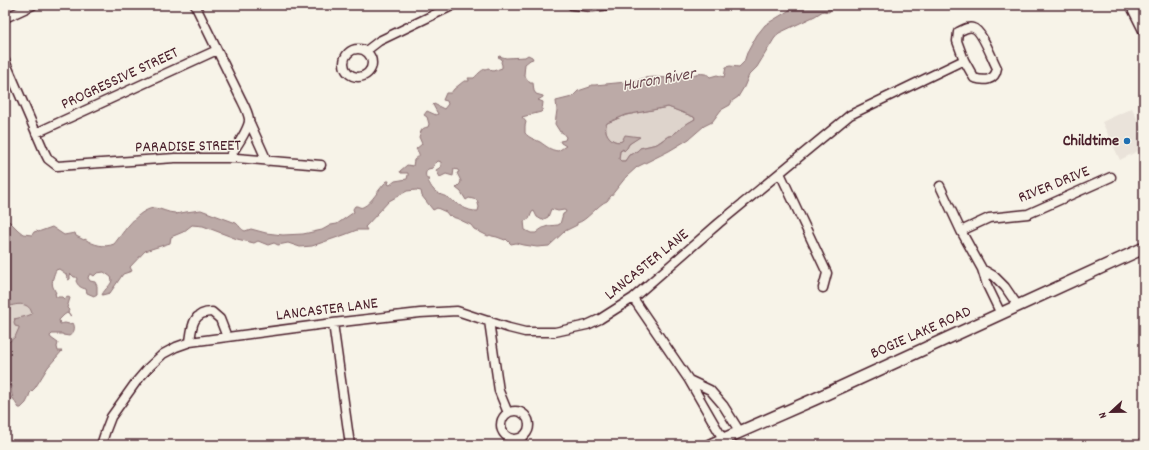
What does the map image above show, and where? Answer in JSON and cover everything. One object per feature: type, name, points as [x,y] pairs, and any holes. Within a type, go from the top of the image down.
[{"type":"main road","points":[[1132,5],[1144,29]]},
{"type":"main road","name":"BOGIE LAKE ROAD","points":[[710,445],[1144,248]]},
{"type":"street","points":[[5,18],[33,5]]},
{"type":"street","points":[[195,5],[241,99],[249,121],[267,160]]},
{"type":"street","points":[[366,51],[379,41],[454,5]]},
{"type":"street","points":[[572,5],[592,7],[610,5]]},
{"type":"street","points":[[967,27],[974,28],[980,32],[996,68],[996,73],[992,78],[988,79],[982,80],[974,78],[964,60],[957,42],[958,32],[967,27]]},
{"type":"street","name":"PROGRESSIVE STREET","points":[[36,133],[217,50]]},
{"type":"street","name":"LANCASTER LANE","points":[[102,445],[106,430],[112,417],[136,382],[148,368],[164,354],[176,347],[190,342],[333,323],[420,313],[457,311],[525,332],[555,332],[587,325],[600,319],[633,298],[719,223],[850,115],[964,60]]},
{"type":"street","points":[[5,61],[36,133]]},
{"type":"street","points":[[229,158],[243,137],[249,121]]},
{"type":"street","name":"PARADISE STREET","points":[[36,133],[48,159],[56,166],[175,158],[229,158],[321,165]]},
{"type":"street","points":[[780,173],[827,272],[823,288]]},
{"type":"street","name":"RIVER DRIVE","points":[[961,231],[989,218],[1028,214],[1111,177]]},
{"type":"street","points":[[940,186],[961,231],[982,269],[987,285],[1001,314]]},
{"type":"street","points":[[982,269],[994,276],[1005,287],[1018,306]]},
{"type":"street","points":[[633,298],[689,380],[723,439]]},
{"type":"street","points":[[190,342],[195,319],[207,312],[212,312],[220,319],[227,337]]},
{"type":"street","points":[[489,321],[499,391],[508,413]]},
{"type":"street","points":[[333,323],[350,445]]},
{"type":"street","points":[[689,380],[710,390],[723,405],[740,432]]},
{"type":"shaded area","points":[[668,107],[694,117],[695,119],[657,144],[640,148],[629,155],[625,161],[621,161],[619,159],[620,151],[627,148],[629,144],[639,137],[624,138],[623,141],[619,142],[615,141],[607,134],[607,123],[626,115]]},
{"type":"shaded area","name":"Childtime","points":[[1132,108],[1144,133],[1144,148],[1120,160],[1102,122]]},
{"type":"shaded area","points":[[5,275],[41,301],[41,331],[8,405],[5,434]]},
{"type":"water","name":"Huron River","points":[[798,5],[839,5],[831,9],[829,12],[823,11],[779,33],[757,67],[749,75],[738,97],[732,101],[730,105],[721,110],[712,122],[704,126],[689,139],[669,151],[637,167],[626,177],[607,201],[600,205],[581,222],[577,223],[577,225],[565,231],[549,246],[537,247],[516,243],[511,244],[506,239],[505,240],[490,235],[488,236],[474,229],[471,225],[450,215],[449,216],[446,212],[437,208],[433,210],[422,196],[421,191],[416,190],[407,191],[389,201],[365,227],[367,230],[357,230],[312,246],[300,247],[288,243],[278,245],[274,243],[268,245],[258,241],[254,243],[237,239],[203,226],[192,225],[183,232],[171,237],[170,243],[145,251],[130,267],[132,271],[123,274],[110,293],[102,295],[112,280],[111,277],[104,272],[97,273],[94,276],[91,274],[89,275],[88,278],[90,281],[95,282],[97,286],[97,294],[94,296],[87,293],[86,289],[79,285],[76,281],[76,277],[71,274],[70,279],[68,280],[66,274],[59,269],[56,270],[52,283],[56,297],[62,297],[64,299],[68,297],[70,298],[67,308],[71,316],[67,313],[64,315],[59,320],[60,324],[73,323],[74,330],[69,336],[63,334],[52,334],[50,336],[58,343],[58,351],[62,351],[48,367],[35,388],[30,393],[26,403],[21,408],[19,408],[13,397],[12,386],[5,385],[5,345],[15,337],[19,328],[15,326],[14,319],[32,314],[29,307],[19,304],[8,307],[5,316],[5,209],[8,213],[8,220],[23,234],[32,235],[34,232],[52,227],[64,235],[75,233],[76,236],[84,240],[85,239],[103,246],[114,244],[137,217],[154,208],[176,214],[201,210],[236,223],[242,230],[245,231],[251,229],[283,235],[303,234],[322,230],[331,225],[337,224],[354,212],[353,209],[355,206],[363,207],[366,205],[387,181],[389,181],[388,184],[390,185],[395,181],[407,179],[408,173],[401,173],[400,171],[407,165],[413,166],[414,160],[419,155],[416,149],[422,144],[419,137],[422,130],[428,127],[429,124],[427,117],[424,115],[427,111],[436,115],[438,114],[433,105],[434,104],[444,109],[448,104],[447,101],[443,100],[446,93],[451,93],[464,81],[469,81],[468,78],[474,78],[489,68],[493,71],[502,68],[502,59],[498,57],[499,56],[506,58],[525,57],[528,55],[532,57],[533,59],[525,64],[524,75],[530,83],[533,83],[536,94],[543,96],[538,100],[543,102],[541,112],[522,117],[526,122],[525,133],[548,148],[558,151],[566,146],[560,141],[565,140],[566,137],[562,132],[560,132],[555,124],[557,110],[556,101],[572,97],[578,91],[590,87],[591,85],[637,81],[651,77],[680,78],[698,74],[706,74],[710,77],[717,75],[724,77],[726,67],[739,67],[744,62],[747,53],[757,35],[765,25]],"holes":[[[668,107],[694,117],[695,119],[657,144],[640,148],[629,155],[625,161],[621,161],[619,159],[620,151],[623,149],[624,151],[629,144],[640,137],[625,135],[622,141],[615,141],[607,134],[607,123],[626,115]],[[438,161],[441,162],[441,167],[436,170],[440,177],[446,174],[453,176],[454,169],[458,170],[459,172],[457,173],[461,181],[456,188],[461,192],[466,200],[469,198],[477,200],[479,207],[478,211],[466,209],[435,191],[426,175],[428,169],[433,168]],[[551,209],[566,211],[563,214],[560,224],[558,225],[546,227],[536,233],[531,233],[525,230],[524,221],[529,219],[532,212],[534,211],[537,217],[542,220],[548,217]]]},
{"type":"place","name":"Childtime","points":[[1127,141]]}]
